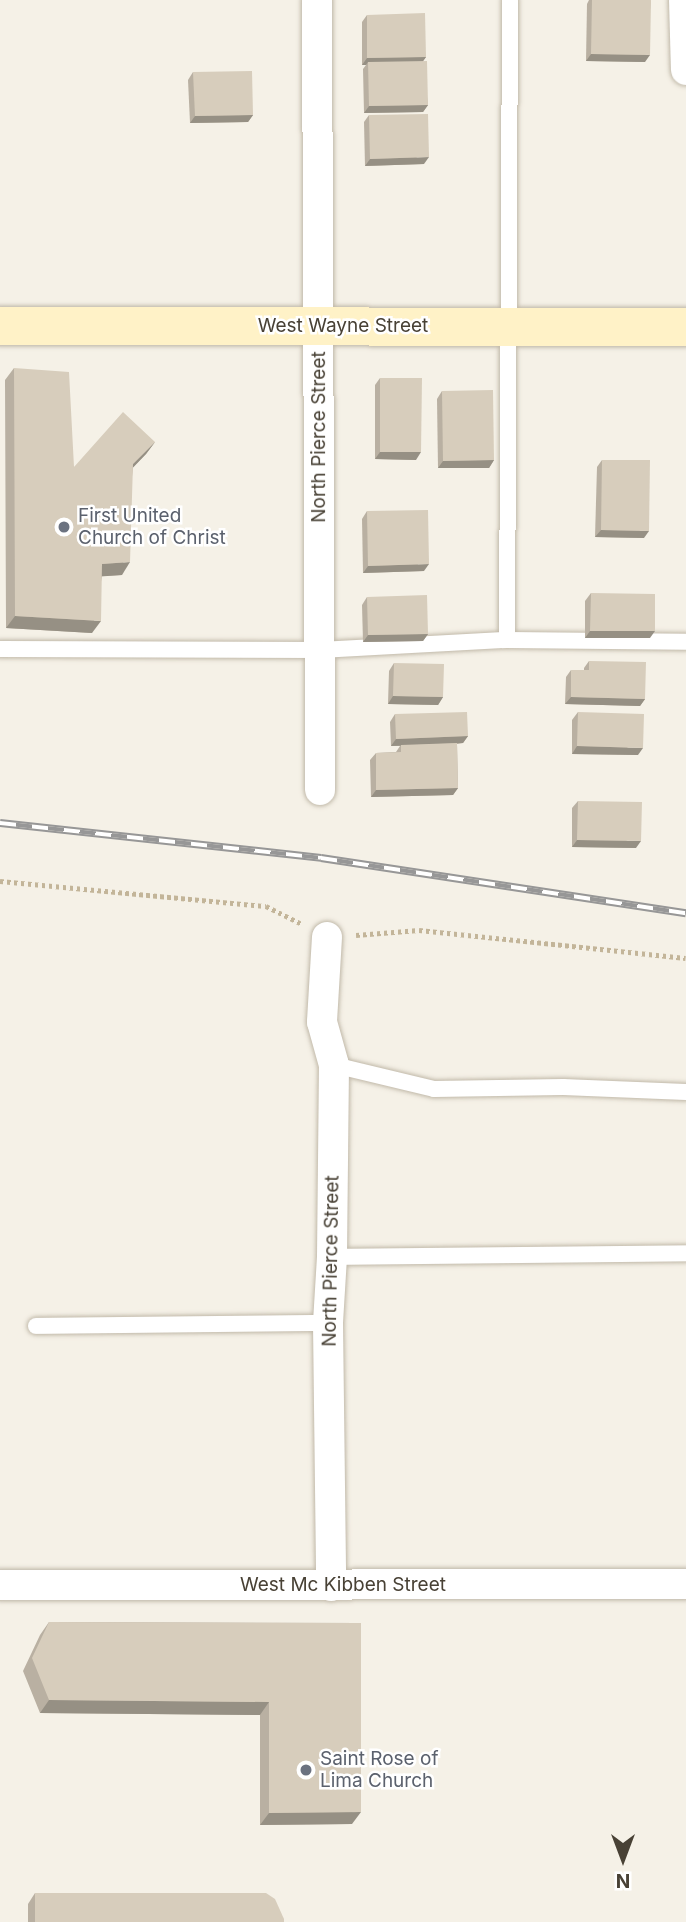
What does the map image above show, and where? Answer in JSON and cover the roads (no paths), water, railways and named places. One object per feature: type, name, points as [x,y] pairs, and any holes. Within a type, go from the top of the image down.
[{"type":"street","name":"North Pierce Street","points":[[317,0],[320,790]]},
{"type":"street","points":[[685,0],[686,70]]},
{"type":"street","name":"West Wayne Street","points":[[0,326],[686,327]]},
{"type":"street","name":"North Pierce Street","points":[[327,937],[322,1022],[334,1065],[332,1257],[328,1323],[331,1586]]},
{"type":"street","name":"West Mc Kibben Street","points":[[0,1585],[686,1584]]},
{"type":"lane","points":[[507,640],[510,0]]},
{"type":"lane","points":[[0,649],[320,650],[507,640],[686,642]]},
{"type":"lane","points":[[334,1065],[434,1089],[563,1087],[686,1092]]},
{"type":"lane","points":[[332,1257],[686,1252]]},
{"type":"lane","points":[[36,1326],[328,1323]]},
{"type":"railway","points":[[0,823],[321,858],[686,913]]},
{"type":"place","name":"First United Church of Christ","points":[[64,527]]},
{"type":"place","name":"Saint Rose of Lima Church","points":[[306,1770]]}]
